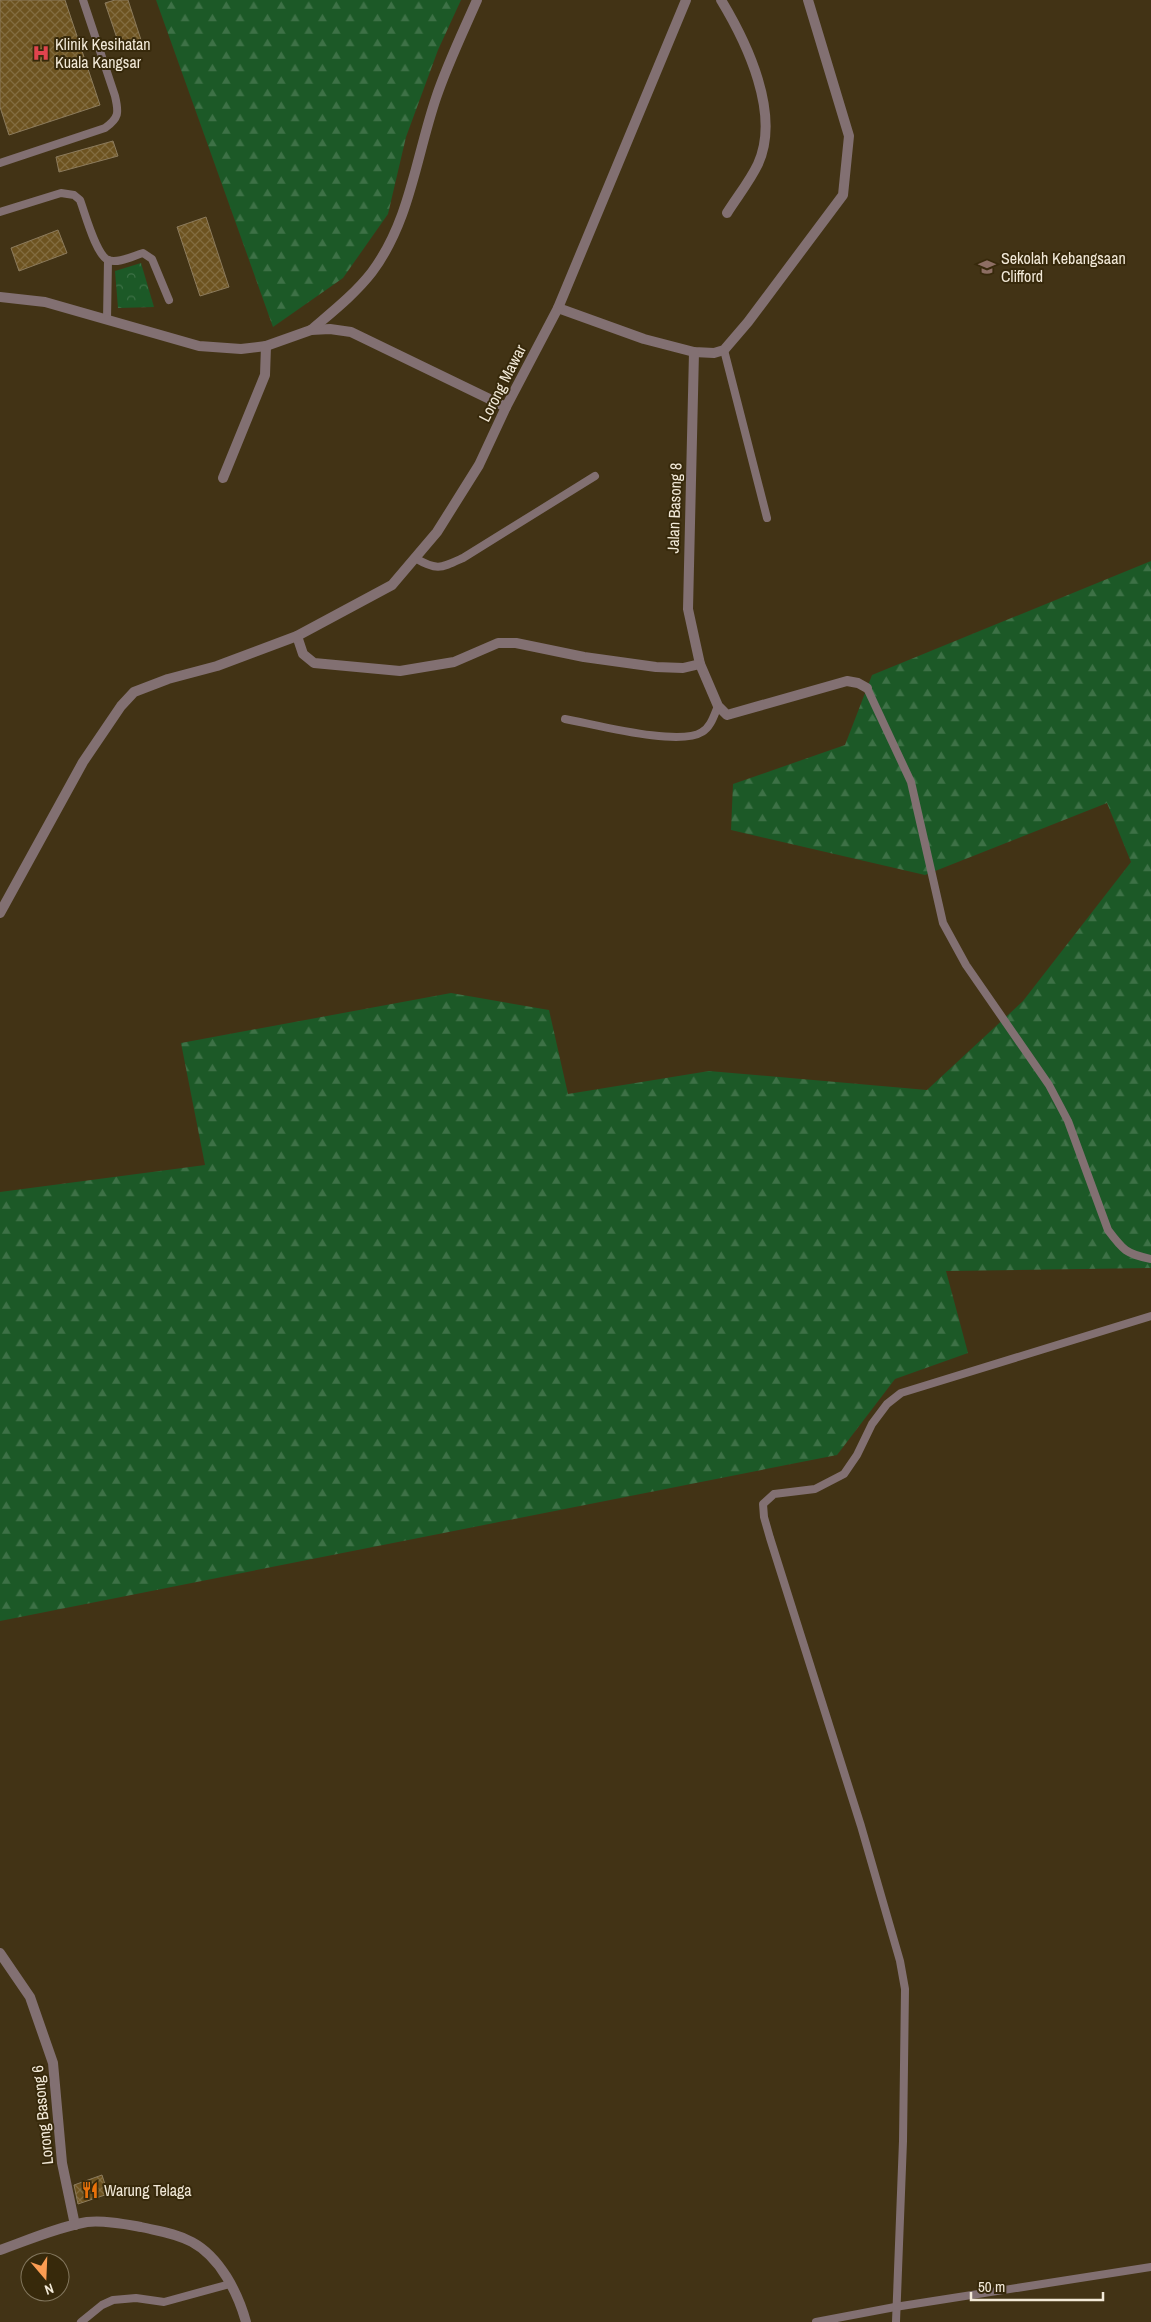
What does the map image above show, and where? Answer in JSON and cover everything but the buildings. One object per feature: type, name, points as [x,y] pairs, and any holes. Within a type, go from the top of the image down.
[{"type":"street","points":[[311,330],[350,296],[372,272],[391,242],[409,195],[436,98],[477,0]]},
{"type":"street","name":"Lorong Mawar","points":[[0,913],[83,762],[121,706],[134,692],[168,679],[217,666],[297,636],[392,584],[437,532],[479,464],[506,407],[558,308],[686,0]]},
{"type":"street","points":[[721,0],[745,45],[758,82],[765,112],[765,138],[758,164],[727,213]]},
{"type":"street","points":[[558,308],[644,339],[694,352],[714,353],[724,350],[794,262],[843,195],[849,136],[808,0]]},
{"type":"street","points":[[0,297],[45,302],[199,346],[241,349],[266,346],[311,330],[330,329],[351,332],[506,407]]},
{"type":"street","points":[[223,478],[266,376],[266,346]]},
{"type":"street","name":"Jalan Basong 8","points":[[694,352],[688,609],[700,664],[718,706]]},
{"type":"street","points":[[297,636],[304,654],[314,663],[400,671],[454,662],[498,643],[516,643],[584,657],[656,667],[683,668],[700,664]]},
{"type":"street","points":[[718,706],[726,715],[847,681],[858,683],[867,688]]},
{"type":"street","name":"Lorong Basong 6","points":[[0,1953],[30,1997],[43,2029],[53,2063],[62,2163],[75,2225]]},
{"type":"street","points":[[0,2250],[75,2225],[90,2222],[122,2224],[168,2233],[192,2242],[212,2257],[242,2306],[246,2322]]},
{"type":"lane","points":[[0,154],[1,163],[104,128],[115,121],[118,110],[115,96],[83,0]]},
{"type":"lane","points":[[0,212],[61,193],[74,194],[80,200],[100,253],[108,260],[118,261],[143,254],[152,258],[168,300]]},
{"type":"lane","points":[[106,320],[108,260]]},
{"type":"lane","points":[[724,350],[766,518]]},
{"type":"lane","points":[[415,558],[430,567],[446,566],[463,558],[595,476]]},
{"type":"lane","points":[[867,688],[911,782],[943,923],[966,965],[1049,1085],[1064,1114],[1108,1230],[1120,1246],[1132,1255],[1151,1259]]},
{"type":"lane","points":[[565,719],[664,737],[688,737],[703,732],[711,723],[718,706]]},
{"type":"lane","points":[[896,2322],[895,2307],[903,2141],[905,1989],[900,1960],[861,1826],[770,1538],[764,1517],[763,1504],[774,1494],[815,1489],[829,1484],[844,1474],[857,1455],[872,1424],[887,1404],[901,1393],[1151,1316]]},
{"type":"lane","points":[[816,2322],[895,2307],[1151,2267]]},
{"type":"lane","points":[[82,2322],[102,2305],[113,2300],[136,2298],[164,2302],[230,2284]]},
{"type":"green space","points":[[156,0],[461,0],[438,50],[406,137],[388,214],[343,278],[273,327]]},
{"type":"green space","points":[[141,263],[154,307],[118,308],[115,271]]},
{"type":"green space","points":[[1151,561],[1151,1268],[946,1271],[968,1353],[895,1379],[837,1455],[0,1621],[0,1192],[205,1165],[181,1043],[451,993],[549,1010],[568,1094],[709,1071],[927,1090],[1023,1001],[1131,862],[1107,803],[925,875],[731,830],[733,784],[845,745],[872,675]]},
{"type":"place","name":"Klinik Kesihatan Kuala Kangsar","points":[[41,53]]},
{"type":"place","name":"Sekolah Kebangsaan Clifford","points":[[987,267]]},
{"type":"place","name":"Warung Telaga","points":[[90,2190]]}]
